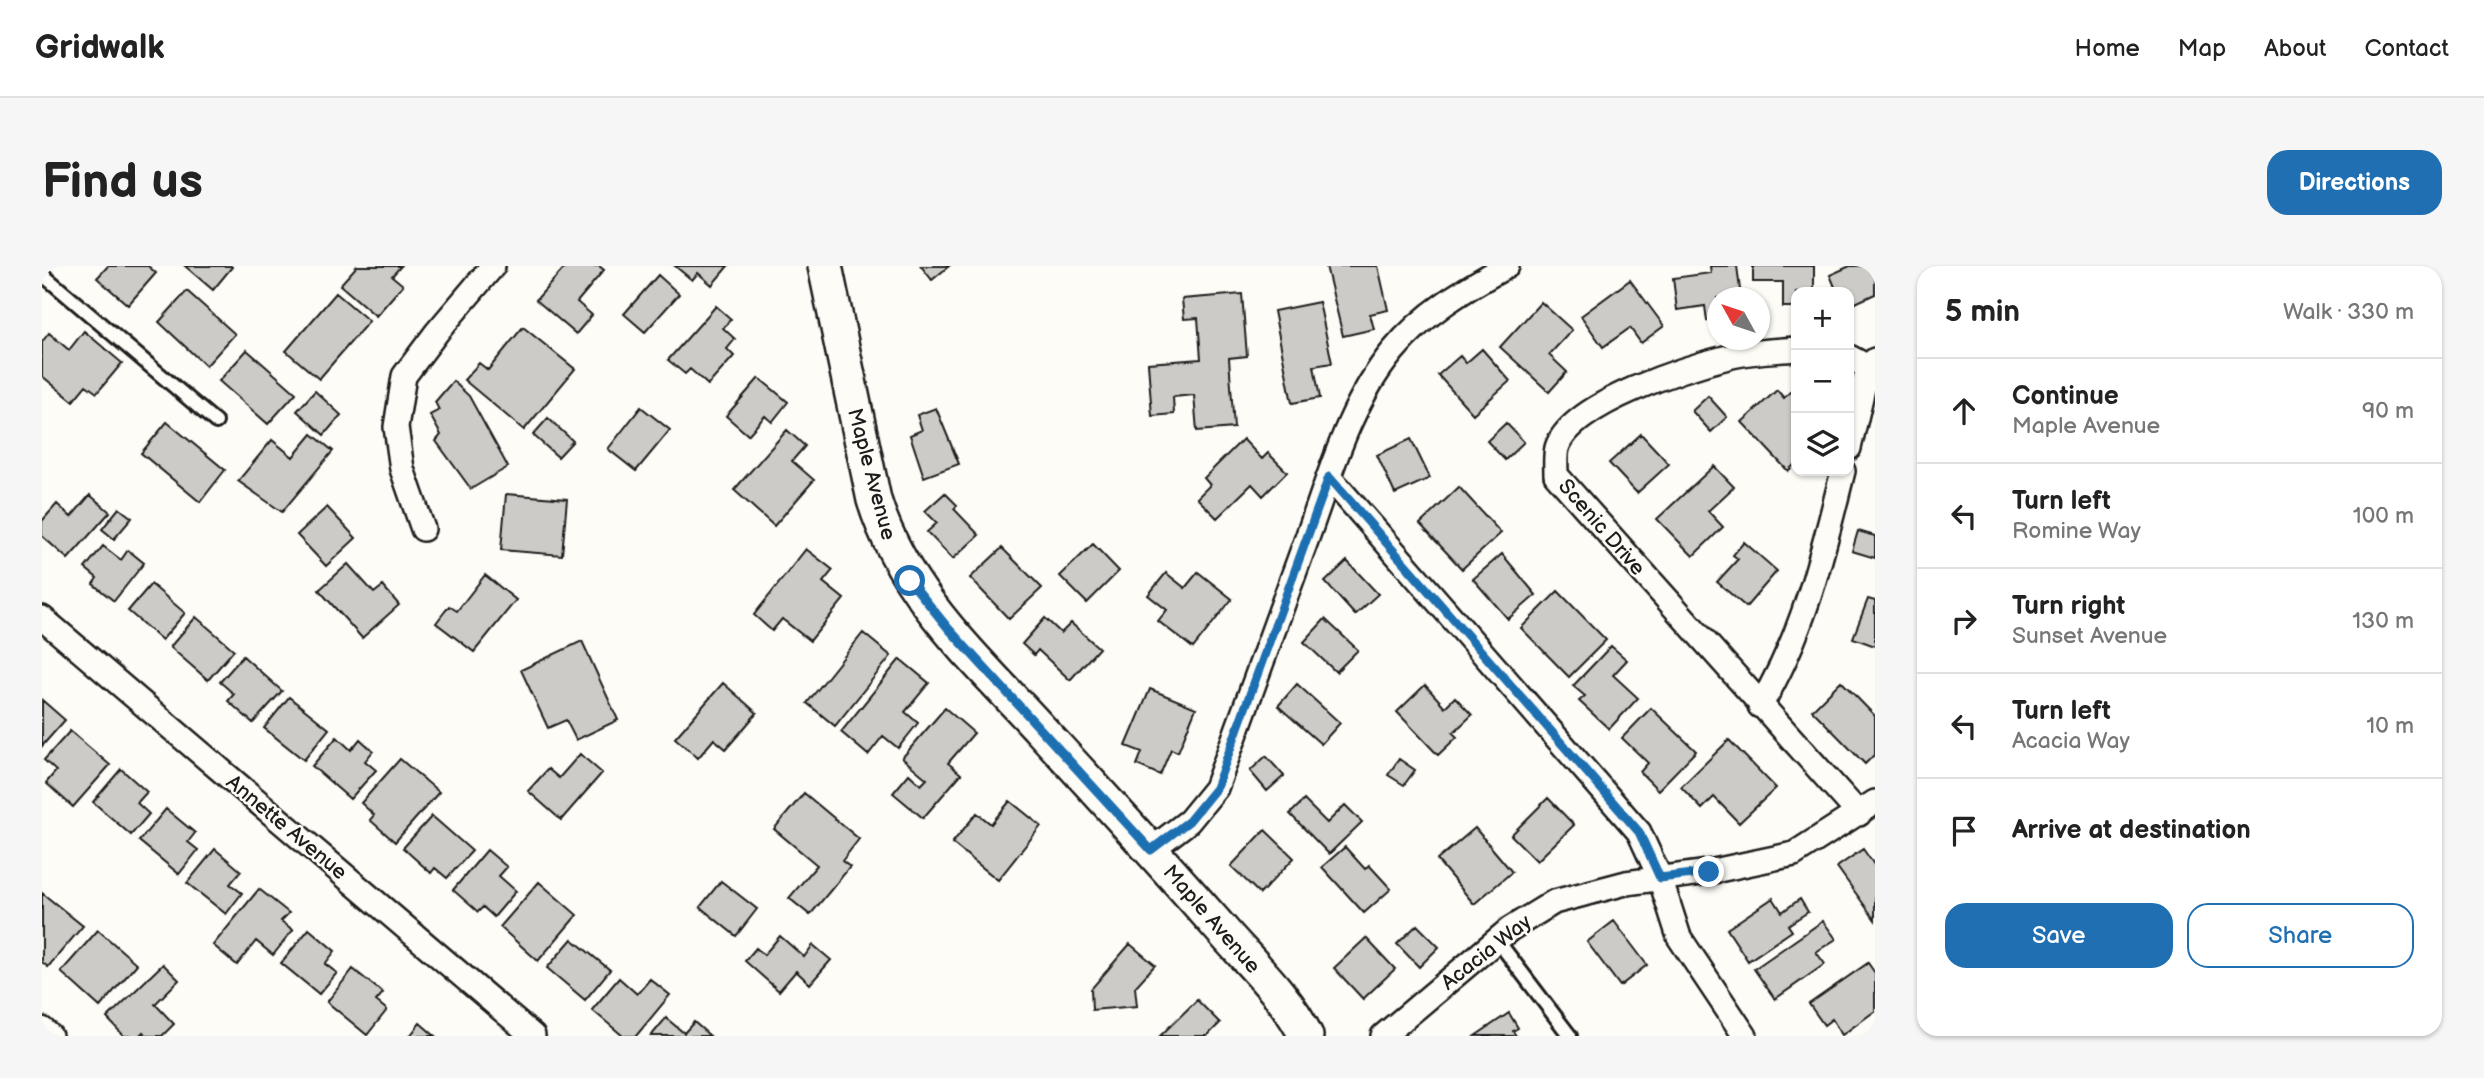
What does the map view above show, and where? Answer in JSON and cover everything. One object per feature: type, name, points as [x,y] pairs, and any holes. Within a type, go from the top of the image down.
[{"type":"street","points":[[423,529],[402,469],[396,427],[404,376],[436,331],[493,266]]},
{"type":"street","name":"Maple Avenue","points":[[825,266],[866,468],[884,530],[910,581],[948,628],[1151,850],[1280,997],[1306,1036]]},
{"type":"street","points":[[1151,850],[1189,821],[1216,788],[1329,477],[1369,384],[1394,350],[1456,294],[1507,266]]},
{"type":"street","name":"Scenic Drive","points":[[1791,349],[1735,355],[1661,377],[1592,410],[1574,423],[1557,447],[1556,475],[1760,706],[1867,808]]},
{"type":"street","points":[[1854,419],[1864,362]]},
{"type":"street","points":[[1760,706],[1779,674],[1817,578],[1842,476]]},
{"type":"street","points":[[1329,477],[1639,832],[1660,878],[1679,937],[1745,1036]]},
{"type":"street","name":"Annette Avenue","points":[[42,618],[533,1036]]},
{"type":"street","name":"Acacia Way","points":[[1383,1036],[1497,940],[1554,902],[1660,878],[1794,854],[1867,808]]},
{"type":"street","points":[[42,1029],[50,1036]]},
{"type":"lane","points":[[42,274],[216,422]]},
{"type":"lane","points":[[1497,940],[1570,1036]]},
{"type":"building","points":[[108,266],[148,266],[156,273],[128,305],[97,278]]},
{"type":"building","points":[[185,266],[231,266],[232,267],[213,290]]},
{"type":"building","points":[[357,266],[401,266],[392,276],[403,285],[376,316],[340,285]]},
{"type":"building","points":[[566,266],[599,266],[604,270],[577,302],[592,315],[576,334],[536,300]]},
{"type":"building","points":[[675,266],[728,266],[712,285],[698,273],[692,280]]},
{"type":"building","points":[[921,266],[949,266],[932,280]]},
{"type":"building","points":[[1326,266],[1378,266],[1388,310],[1370,314],[1374,329],[1343,336]]},
{"type":"building","points":[[1710,266],[1737,266],[1740,287],[1707,287],[1707,321],[1705,306],[1677,310],[1673,278],[1711,273]]},
{"type":"building","points":[[1753,266],[1814,266],[1814,287],[1791,287],[1791,307],[1783,307],[1783,282],[1753,282]]},
{"type":"building","points":[[1850,266],[1875,266],[1875,294],[1854,304],[1854,287],[1835,287],[1830,275]]},
{"type":"building","points":[[658,275],[679,294],[645,332],[624,314]]},
{"type":"building","points":[[1630,280],[1664,326],[1641,343],[1630,328],[1603,347],[1581,316]]},
{"type":"building","points":[[187,291],[235,334],[206,366],[159,322]]},
{"type":"building","points":[[336,293],[369,321],[319,379],[286,351]]},
{"type":"building","points":[[1242,294],[1247,356],[1229,358],[1234,428],[1197,431],[1194,395],[1173,397],[1174,414],[1152,416],[1148,363],[1201,359],[1198,318],[1184,319],[1182,299]]},
{"type":"building","points":[[1319,302],[1332,363],[1314,366],[1320,398],[1292,403],[1274,311]]},
{"type":"building","points":[[1541,302],[1572,330],[1549,355],[1567,372],[1549,392],[1500,347]]},
{"type":"building","points":[[716,306],[731,319],[723,328],[735,339],[727,349],[734,356],[708,385],[690,369],[685,374],[668,360]]},
{"type":"building","points":[[523,327],[575,369],[524,430],[464,380],[479,363],[488,370]]},
{"type":"building","points":[[84,331],[122,363],[97,393],[86,385],[73,401],[42,376],[42,342],[49,333],[69,350]]},
{"type":"building","points":[[1482,349],[1510,381],[1473,414],[1438,375],[1460,356],[1466,363]]},
{"type":"building","points":[[247,350],[296,393],[268,424],[219,381]]},
{"type":"building","points":[[759,378],[788,402],[772,422],[765,416],[748,435],[726,416]]},
{"type":"building","points":[[453,381],[469,396],[508,467],[471,489],[436,441],[441,435],[430,415],[439,410],[435,402]]},
{"type":"building","points":[[1777,390],[1784,398],[1791,391],[1791,468],[1788,471],[1742,422]]},
{"type":"building","points":[[315,391],[341,415],[324,435],[297,411]]},
{"type":"building","points":[[1708,396],[1727,417],[1711,432],[1692,411]]},
{"type":"building","points":[[641,407],[670,430],[636,471],[608,449]]},
{"type":"building","points":[[936,408],[959,464],[924,477],[910,435],[922,430],[917,415]]},
{"type":"building","points":[[548,418],[573,441],[558,457],[533,435]]},
{"type":"building","points":[[167,422],[225,470],[200,502],[141,453]]},
{"type":"building","points":[[1506,423],[1524,442],[1505,460],[1487,441]]},
{"type":"building","points":[[787,430],[805,446],[792,461],[814,480],[774,526],[734,490]]},
{"type":"building","points":[[312,434],[333,451],[282,512],[238,481],[272,440],[293,457]]},
{"type":"building","points":[[1641,434],[1669,464],[1637,493],[1609,463]]},
{"type":"building","points":[[1243,439],[1262,459],[1268,453],[1287,472],[1263,496],[1252,484],[1217,518],[1197,498],[1210,485],[1204,478]]},
{"type":"building","points":[[1411,439],[1430,478],[1395,494],[1377,455]]},
{"type":"building","points":[[1714,466],[1734,487],[1708,511],[1723,527],[1693,556],[1657,519]]},
{"type":"building","points":[[1459,487],[1501,533],[1462,569],[1420,524]]},
{"type":"building","points":[[945,493],[957,505],[954,509],[979,535],[953,559],[927,532],[937,523],[925,511]]},
{"type":"building","points":[[506,494],[567,499],[562,555],[501,550]]},
{"type":"building","points":[[90,495],[110,512],[68,559],[42,536],[42,521],[57,504],[71,517]]},
{"type":"building","points":[[327,507],[356,538],[326,566],[297,535]]},
{"type":"building","points":[[119,508],[132,518],[114,539],[102,529]]},
{"type":"building","points":[[1858,531],[1875,536],[1875,558],[1852,551]]},
{"type":"building","points":[[1744,542],[1777,571],[1746,607],[1717,582],[1738,559],[1733,555]]},
{"type":"building","points":[[1093,544],[1119,571],[1087,603],[1060,576]]},
{"type":"building","points":[[103,546],[121,560],[128,550],[144,563],[114,601],[93,584],[97,578],[85,568]]},
{"type":"building","points":[[1002,548],[1042,588],[1009,619],[970,578]]},
{"type":"building","points":[[806,549],[833,570],[823,582],[844,599],[810,641],[782,619],[772,631],[754,615]]},
{"type":"building","points":[[1502,554],[1536,595],[1508,619],[1473,579]]},
{"type":"building","points":[[1347,561],[1378,594],[1355,615],[1325,582]]},
{"type":"building","points":[[348,564],[374,593],[383,586],[399,605],[362,638],[319,590]]},
{"type":"building","points":[[1198,572],[1232,599],[1193,648],[1158,621],[1167,610],[1148,595],[1166,573],[1185,588]]},
{"type":"building","points":[[485,575],[516,600],[474,652],[436,623],[449,606],[457,611]]},
{"type":"building","points":[[151,584],[185,613],[162,640],[128,611]]},
{"type":"building","points":[[1558,591],[1606,640],[1569,677],[1521,628]]},
{"type":"building","points":[[1868,599],[1875,601],[1875,646],[1853,638]]},
{"type":"building","points":[[196,617],[234,650],[208,680],[170,647]]},
{"type":"building","points":[[1045,618],[1061,633],[1071,623],[1099,648],[1070,680],[1038,650],[1034,655],[1022,644]]},
{"type":"building","points":[[1325,619],[1358,650],[1336,672],[1304,642]]},
{"type":"building","points":[[863,633],[891,656],[835,726],[807,703]]},
{"type":"building","points":[[582,641],[618,720],[576,740],[566,720],[548,728],[521,670]]},
{"type":"building","points":[[1611,646],[1627,660],[1613,675],[1638,698],[1609,729],[1579,701],[1585,696],[1573,686]]},
{"type":"building","points":[[243,656],[282,691],[253,723],[228,701],[234,694],[220,682]]},
{"type":"building","points":[[900,659],[929,683],[905,712],[918,723],[898,748],[883,736],[868,755],[841,732]]},
{"type":"building","points":[[1841,681],[1875,716],[1875,754],[1865,764],[1812,710]]},
{"type":"building","points":[[723,683],[757,713],[726,749],[714,739],[698,758],[675,738]]},
{"type":"building","points":[[1297,684],[1340,723],[1321,744],[1278,706]]},
{"type":"building","points":[[1425,685],[1445,707],[1455,697],[1472,715],[1453,733],[1457,737],[1438,755],[1397,712]]},
{"type":"building","points":[[1150,689],[1196,708],[1178,752],[1171,749],[1160,775],[1137,765],[1142,752],[1126,746]]},
{"type":"building","points":[[289,697],[329,729],[304,760],[264,728]]},
{"type":"building","points":[[42,700],[65,720],[42,746]]},
{"type":"building","points":[[945,708],[974,733],[948,763],[961,774],[923,818],[893,793],[909,774],[921,785],[927,779],[902,758]]},
{"type":"building","points":[[1651,708],[1696,751],[1658,790],[1640,772],[1648,763],[1622,738]]},
{"type":"building","points":[[70,731],[110,765],[73,807],[46,783],[56,771],[44,760]]},
{"type":"building","points":[[337,737],[351,750],[360,739],[373,751],[365,761],[376,770],[350,799],[312,766]]},
{"type":"building","points":[[1729,740],[1776,788],[1739,823],[1714,797],[1702,809],[1681,787]]},
{"type":"building","points":[[580,754],[602,773],[561,820],[528,791],[548,769],[559,778]]},
{"type":"building","points":[[1266,756],[1284,776],[1267,791],[1250,771]]},
{"type":"building","points":[[400,759],[439,792],[395,842],[370,820],[374,815],[361,803]]},
{"type":"building","points":[[1399,759],[1415,770],[1404,785],[1388,775]]},
{"type":"building","points":[[121,769],[147,792],[137,803],[149,814],[131,835],[93,802]]},
{"type":"building","points":[[804,793],[859,839],[842,861],[850,867],[810,915],[789,898],[817,865],[774,829]]},
{"type":"building","points":[[1548,798],[1574,825],[1537,861],[1511,835]]},
{"type":"building","points":[[1304,800],[1327,823],[1345,805],[1362,822],[1329,854],[1290,814]]},
{"type":"building","points":[[1010,801],[1041,826],[998,880],[952,843],[977,813],[991,824]]},
{"type":"building","points":[[166,809],[195,833],[188,842],[198,850],[179,874],[139,841]]},
{"type":"building","points":[[432,816],[472,851],[447,878],[435,868],[431,873],[403,848]]},
{"type":"building","points":[[1475,828],[1512,872],[1474,904],[1437,860]]},
{"type":"building","points":[[1265,830],[1294,858],[1260,894],[1231,866]]},
{"type":"building","points":[[1345,847],[1365,869],[1369,865],[1391,889],[1364,913],[1322,867]]},
{"type":"building","points":[[215,849],[241,871],[230,884],[242,893],[226,914],[187,883]]},
{"type":"building","points":[[1863,849],[1875,866],[1875,920],[1837,867]]},
{"type":"building","points":[[487,850],[507,867],[499,876],[516,891],[494,917],[483,907],[478,912],[453,890]]},
{"type":"building","points":[[721,881],[757,909],[736,936],[700,907]]},
{"type":"building","points":[[539,882],[577,915],[538,961],[500,927]]},
{"type":"building","points":[[259,889],[289,913],[281,921],[293,930],[273,955],[256,941],[237,965],[213,945]]},
{"type":"building","points":[[42,893],[83,926],[48,967],[42,962]]},
{"type":"building","points":[[1773,898],[1782,912],[1800,899],[1808,912],[1788,925],[1792,931],[1748,961],[1727,929]]},
{"type":"building","points":[[1614,921],[1647,965],[1620,986],[1587,942]]},
{"type":"building","points":[[1823,921],[1836,939],[1816,952],[1825,964],[1775,999],[1754,969]]},
{"type":"building","points":[[1417,925],[1439,947],[1419,967],[1397,944]]},
{"type":"building","points":[[309,929],[335,951],[325,964],[337,973],[319,994],[281,963]]},
{"type":"building","points":[[98,930],[137,964],[100,1007],[61,972]]},
{"type":"building","points":[[780,936],[804,957],[813,945],[831,960],[810,984],[796,971],[779,991],[745,961],[756,948],[764,955]]},
{"type":"building","points":[[1366,938],[1395,969],[1363,999],[1334,968]]},
{"type":"building","points":[[572,939],[610,970],[585,1000],[547,968]]},
{"type":"building","points":[[1130,944],[1155,965],[1135,987],[1137,1006],[1092,1010],[1091,989]]},
{"type":"building","points":[[1868,963],[1875,973],[1875,1011],[1842,1035],[1832,1019],[1824,1025],[1809,1004]]},
{"type":"building","points":[[163,964],[179,980],[155,1004],[174,1024],[162,1036],[147,1036],[143,1032],[139,1036],[124,1036],[107,1018]]},
{"type":"building","points":[[353,969],[383,993],[376,1001],[387,1010],[367,1035],[327,1002]]},
{"type":"building","points":[[619,978],[637,994],[650,979],[670,995],[636,1036],[623,1036],[592,1010]]},
{"type":"building","points":[[1197,1000],[1220,1023],[1207,1036],[1160,1036]]},
{"type":"building","points":[[1509,1013],[1518,1028],[1513,1031],[1516,1036],[1475,1036]]},
{"type":"building","points":[[666,1018],[684,1033],[694,1022],[710,1036],[651,1036]]},
{"type":"building","points":[[420,1023],[435,1036],[410,1036]]},
{"type":"route","points":[[910,581],[948,628],[1151,850],[1189,821],[1216,788],[1329,477],[1639,832],[1660,878],[1709,872]]}]
